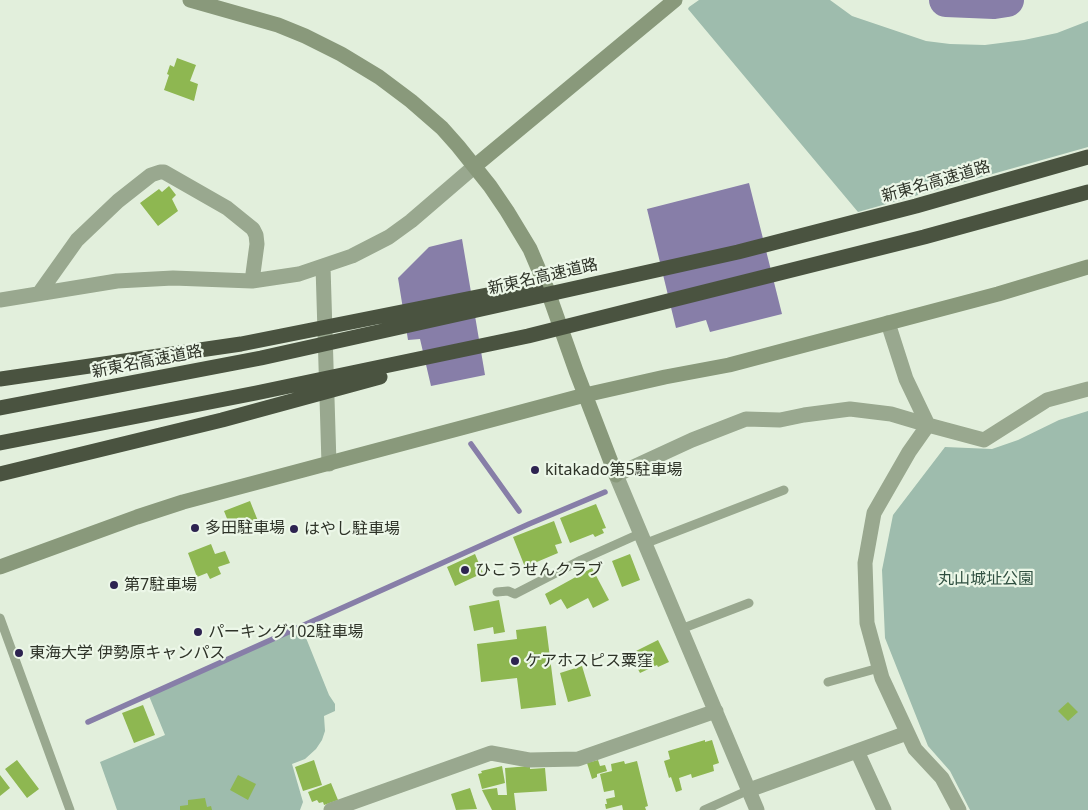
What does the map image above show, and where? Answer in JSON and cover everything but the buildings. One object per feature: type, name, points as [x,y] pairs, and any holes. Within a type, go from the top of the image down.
[{"type":"highway","name":"新東名高速道路","points":[[0,408],[261,358],[738,252],[906,209],[1088,157]]},
{"type":"highway","points":[[0,474],[222,420],[528,336],[924,238],[1088,192]]},
{"type":"highway","points":[[0,379],[241,344],[492,294],[637,274]]},
{"type":"highway","points":[[0,443],[256,393],[528,336]]},
{"type":"street","points":[[190,0],[278,25],[341,54],[378,76],[412,101],[442,128],[475,166],[507,210],[530,249],[547,288],[585,395],[641,539],[757,810]]},
{"type":"street","points":[[0,300],[40,292],[142,279],[252,281],[299,274],[352,256],[388,237],[411,221],[675,0]]},
{"type":"street","points":[[40,292],[77,240],[118,201],[151,175],[160,172],[173,176],[227,208],[252,229],[256,235],[257,244],[252,281]]},
{"type":"street","points":[[323,266],[329,464]]},
{"type":"street","points":[[0,567],[137,517],[184,502],[585,395],[665,377],[717,368],[998,294],[1088,267]]},
{"type":"street","points":[[888,323],[906,379],[928,425]]},
{"type":"street","points":[[616,475],[692,440],[746,419],[780,420],[850,409],[891,414],[984,440],[1047,400],[1088,389]]},
{"type":"street","points":[[928,425],[909,452],[874,514],[865,563],[867,624],[879,668],[907,733],[915,749],[942,778],[959,810]]},
{"type":"street","points":[[331,810],[491,753],[529,760],[578,759],[716,711]]},
{"type":"street","points":[[749,790],[907,733]]},
{"type":"street","points":[[857,751],[884,810]]},
{"type":"lane","points":[[497,592],[508,591],[515,594],[581,560],[784,490]]},
{"type":"lane","points":[[681,629],[749,603]]},
{"type":"lane","points":[[0,618],[70,810]]},
{"type":"lane","points":[[828,682],[879,668]]},
{"type":"lane","points":[[704,810],[749,790]]},
{"type":"green space","points":[[699,0],[830,0],[852,16],[926,41],[950,44],[985,45],[1024,40],[1057,33],[1088,21],[1088,147],[858,212],[688,9]]},
{"type":"green space","name":"丸山城址公園","points":[[1088,411],[1088,810],[970,810],[950,771],[928,746],[885,638],[882,570],[893,515],[945,447],[992,449],[1018,440],[1059,420]]},
{"type":"green space","points":[[302,628],[329,695],[335,704],[335,711],[324,716],[325,731],[316,749],[305,759],[292,764],[303,802],[300,810],[117,810],[100,762],[165,735],[149,696]]},
{"type":"shaded area","points":[[749,183],[782,314],[710,332],[706,320],[676,328],[647,209]]},
{"type":"shaded area","points":[[462,239],[485,375],[431,386],[420,339],[408,340],[398,278],[429,247]]},
{"type":"waterway","points":[[946,0],[994,2],[1007,0]]},
{"type":"waterway","points":[[471,444],[519,511]]},
{"type":"waterway","points":[[88,722],[529,524],[605,492]]},
{"type":"place","name":"kitakado第5駐車場","points":[[535,470]]},
{"type":"place","name":"多田駐車場","points":[[195,528]]},
{"type":"place","name":"はやし駐車場","points":[[294,529]]},
{"type":"place","name":"ひこうせんクラブ","points":[[465,570]]},
{"type":"place","name":"第7駐車場","points":[[114,585]]},
{"type":"place","name":"パーキング102駐車場","points":[[198,632]]},
{"type":"place","name":"東海大学 伊勢原キャンパス","points":[[19,653]]},
{"type":"place","name":"ケアホスピス粟窪","points":[[515,661]]}]
